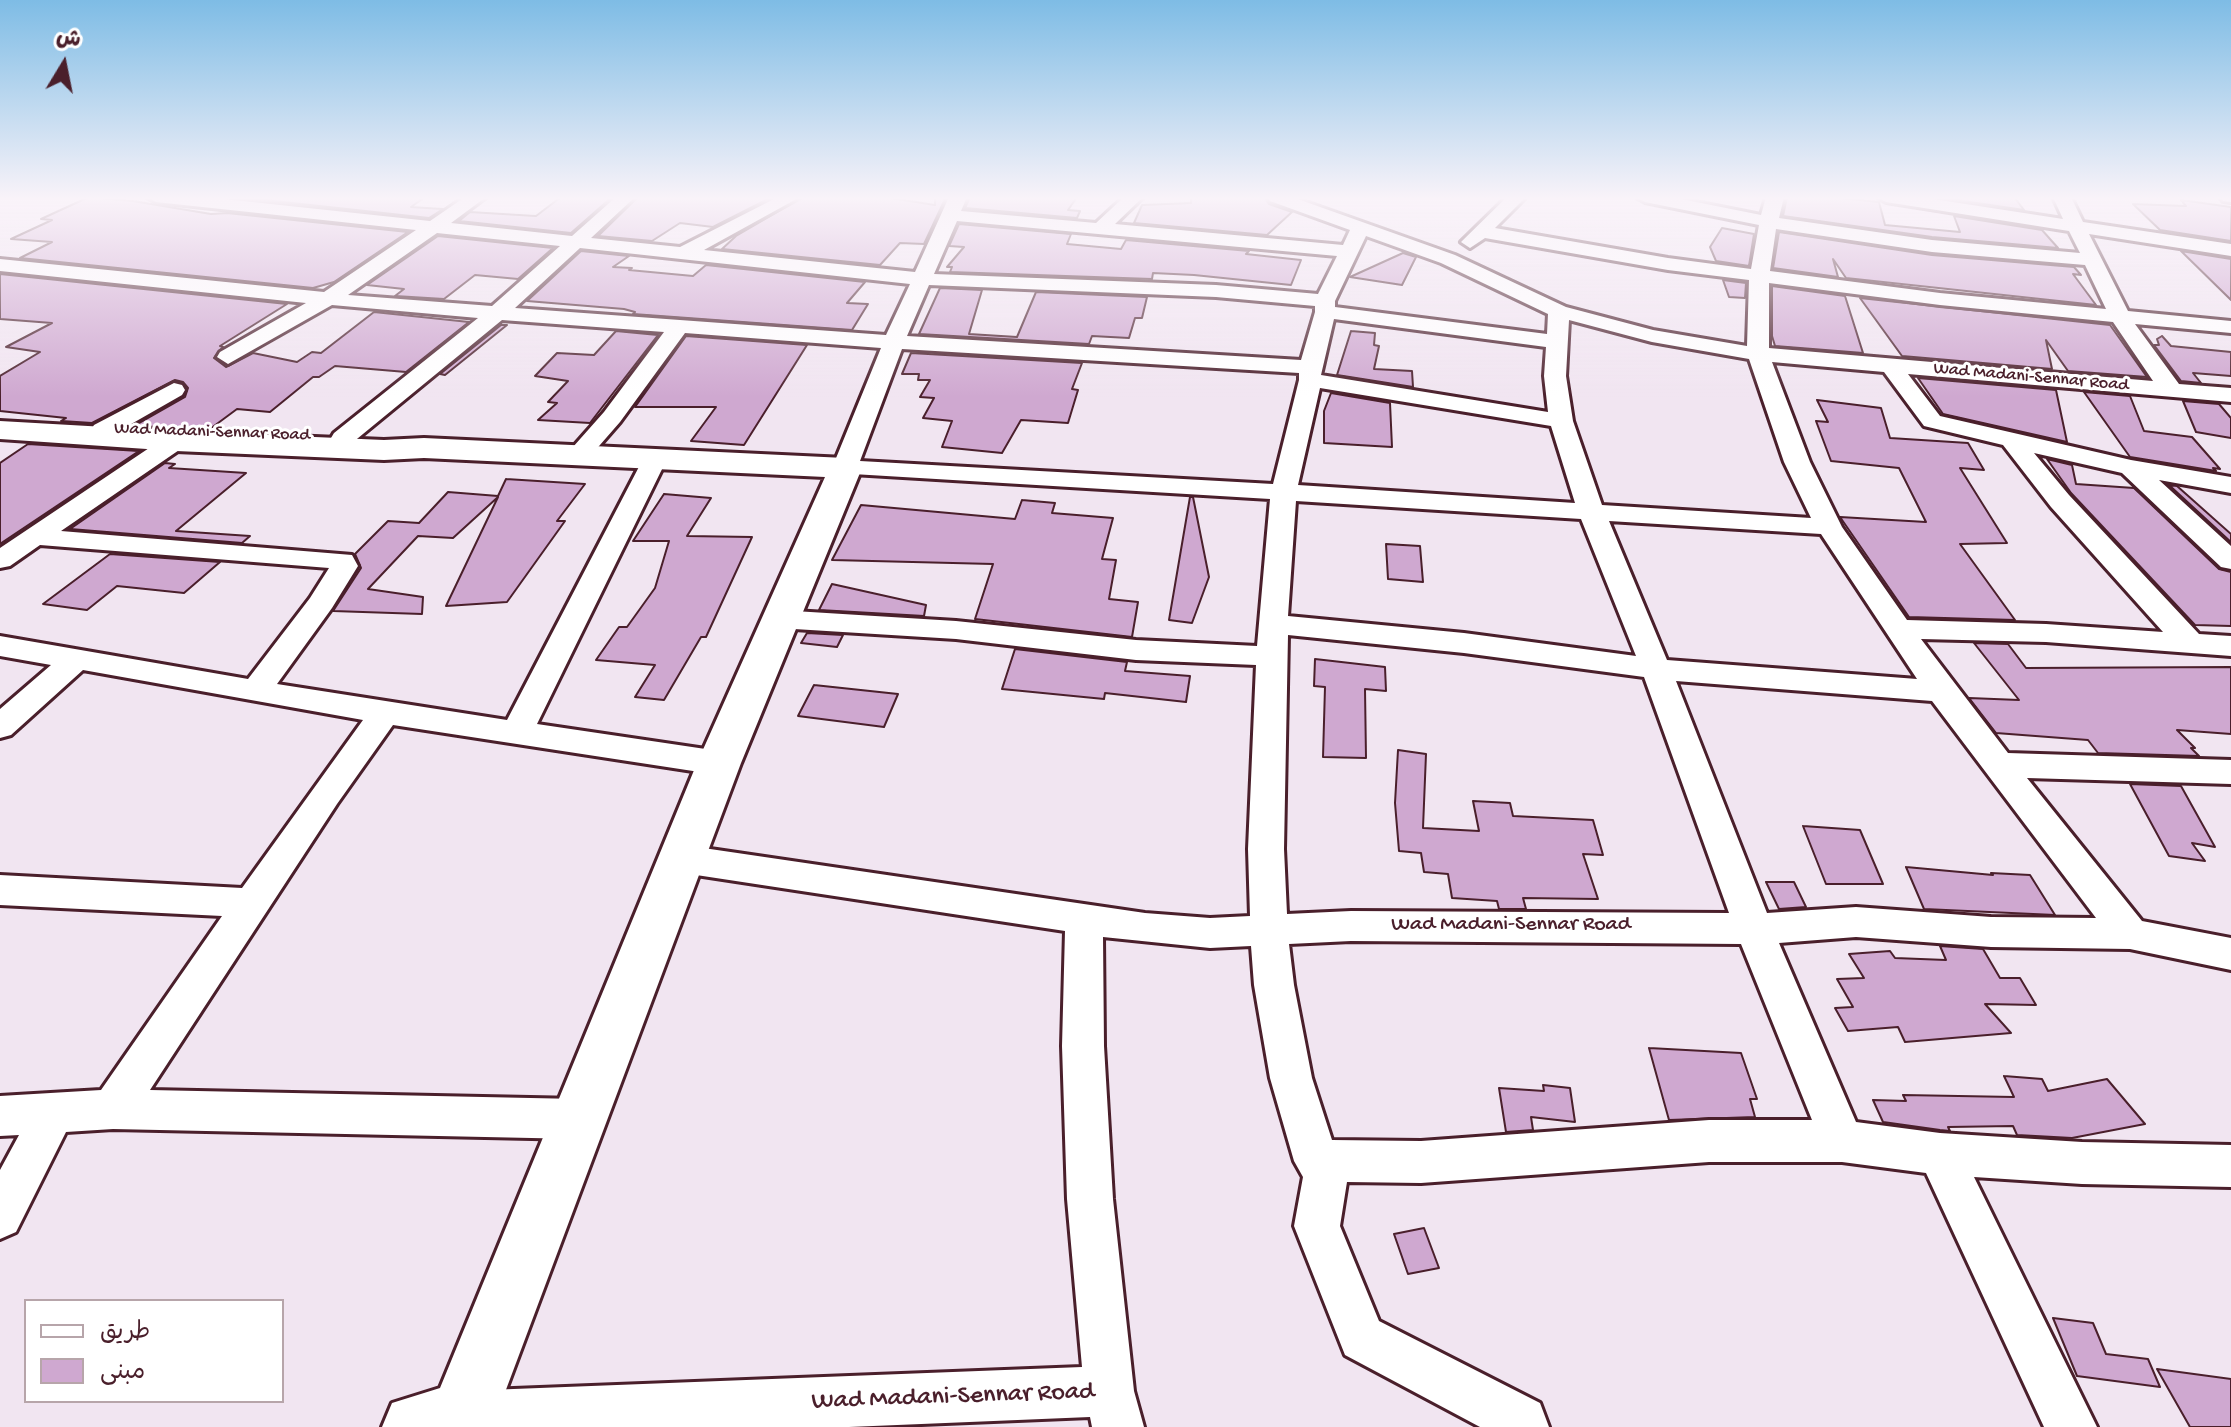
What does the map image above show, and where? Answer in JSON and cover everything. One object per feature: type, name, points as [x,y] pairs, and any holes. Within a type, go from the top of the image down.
[{"type":"street","points":[[228,357],[328,299],[381,264]]},
{"type":"street","points":[[343,438],[497,313],[552,264]]},
{"type":"street","name":"Wad Madani-Sennar Road","points":[[781,264],[921,279],[1216,291],[1325,306],[1652,336],[1758,354],[2231,395]]},
{"type":"street","name":"Wad Madani-Sennar Road","points":[[928,264],[719,763],[578,1119],[445,1424],[1113,1409],[1089,1168],[1083,1046],[1084,917]]},
{"type":"street","points":[[1316,1161],[1291,1078],[1274,985],[1269,931],[1266,849],[1271,656],[1284,492],[1325,306],[1345,264]]},
{"type":"street","name":"Wad Madani-Sennar Road","points":[[1455,264],[1557,326]]},
{"type":"street","points":[[1672,264],[2121,318],[2231,327]]},
{"type":"street","points":[[1762,264],[1757,303],[1758,354],[1797,462],[1829,527],[1941,691],[2130,934]]},
{"type":"street","name":"Wad Madani-Sennar Road","points":[[2095,264],[2139,348],[2172,390]]},
{"type":"street","points":[[0,265],[497,313],[1310,373],[1561,421]]},
{"type":"street","points":[[0,288],[38,269]]},
{"type":"street","points":[[577,456],[612,417],[680,325]]},
{"type":"street","points":[[1557,326],[1555,376],[1561,421],[1592,513],[1656,669],[1754,929],[1842,1141]]},
{"type":"street","name":"Wad Madani-Sennar Road","points":[[1891,366],[1932,421],[2131,468],[2231,485]]},
{"type":"street","points":[[103,430],[174,390]]},
{"type":"street","name":"Wad Madani-Sennar Road","points":[[0,418],[103,430],[343,438],[424,448]]},
{"type":"street","name":"Wad Madani-Sennar Road","points":[[0,430],[176,441],[384,450],[424,448],[845,468]]},
{"type":"street","points":[[0,560],[176,441]]},
{"type":"street","points":[[2013,442],[2070,511],[2192,645]]},
{"type":"street","points":[[516,734],[654,461]]},
{"type":"street","points":[[845,468],[1829,527]]},
{"type":"street","points":[[2131,468],[2231,561]]},
{"type":"street","points":[[35,537],[342,561],[344,566],[322,602],[257,689]]},
{"type":"street","points":[[778,619],[956,630],[1136,650],[1271,656]]},
{"type":"street","points":[[1273,624],[1464,643],[1656,669],[1941,691]]},
{"type":"street","points":[[1899,629],[2046,633],[2231,646]]},
{"type":"street","points":[[0,646],[385,713],[719,763]]},
{"type":"street","points":[[0,727],[77,659]]},
{"type":"street","points":[[113,1109],[385,713]]},
{"type":"street","points":[[1997,765],[2231,772]]},
{"type":"street","name":"Wad Madani-Sennar Road","points":[[683,859],[1145,928],[1210,933],[1351,926],[1754,929],[1856,922],[1991,932],[2130,934],[2231,954]]},
{"type":"street","points":[[0,890],[252,903]]},
{"type":"street","points":[[0,1116],[113,1109],[578,1119]]},
{"type":"street","points":[[0,1216],[53,1114]]},
{"type":"street","points":[[1316,1161],[1421,1162],[1709,1141],[1842,1141],[1940,1154],[2082,1163],[2231,1166]]},
{"type":"street","points":[[1940,1154],[2071,1427]]},
{"type":"street","points":[[1316,1161],[1328,1162],[1317,1226],[1362,1338],[1522,1421],[1523,1427]]},
{"type":"building","points":[[75,264],[361,264],[334,282],[313,288]]},
{"type":"building","points":[[398,264],[535,264],[518,279],[475,275],[444,299],[395,296],[404,289],[367,285]]},
{"type":"building","points":[[567,264],[618,264],[613,267],[693,276],[706,265],[865,282],[847,303],[868,304],[852,330],[633,314],[635,312],[624,309],[527,301]]},
{"type":"building","points":[[950,264],[1300,264],[1291,285],[1194,275],[1153,273],[1152,279],[950,272],[952,267],[947,267]]},
{"type":"building","points":[[1380,264],[1413,264],[1402,285],[1350,277]]},
{"type":"building","points":[[1774,264],[1834,264],[1838,277],[1773,268]]},
{"type":"building","points":[[1836,264],[2034,264],[2074,267],[2081,275],[2073,274],[2096,305],[1846,278]]},
{"type":"building","points":[[2194,264],[2231,264],[2231,300]]},
{"type":"building","points":[[0,274],[287,304],[220,346],[223,347],[214,358],[226,367],[253,353],[297,362],[312,352],[321,353],[374,312],[469,322],[406,372],[335,366],[319,377],[313,377],[270,412],[237,409],[210,429],[134,426],[185,397],[188,388],[183,382],[175,380],[92,423],[61,421],[66,418],[0,411],[0,376],[40,352],[6,347],[52,323],[0,319]]},
{"type":"building","points":[[1723,280],[1746,283],[1745,298],[1729,297]]},
{"type":"building","points":[[1772,286],[1845,296],[1863,353],[1775,346],[1772,336]]},
{"type":"building","points":[[940,288],[982,290],[969,334],[1017,337],[1036,292],[1147,297],[1142,318],[1135,318],[1129,338],[1092,336],[1089,344],[919,334]]},
{"type":"building","points":[[1860,298],[2110,325],[2147,377],[2068,371],[2046,340],[2052,369],[1902,356]]},
{"type":"building","points":[[501,325],[507,325],[445,375],[440,374]]},
{"type":"building","points":[[616,331],[658,335],[590,423],[538,420],[557,403],[548,402],[568,381],[535,376],[557,353],[594,355]]},
{"type":"building","points":[[1351,331],[1375,333],[1374,345],[1379,346],[1374,369],[1412,371],[1413,387],[1337,375]]},
{"type":"building","points":[[686,336],[807,345],[744,445],[691,441],[716,407],[635,407]]},
{"type":"building","points":[[2162,336],[2171,346],[2231,352],[2231,376],[2193,373],[2201,383],[2181,381],[2154,345],[2159,345],[2157,339]]},
{"type":"building","points":[[911,353],[1082,363],[1072,389],[1078,390],[1068,423],[1021,420],[1002,453],[942,447],[952,421],[923,418],[934,398],[920,397],[930,380],[918,380],[919,374],[902,374]]},
{"type":"building","points":[[1918,378],[2056,390],[2067,442],[1943,414]]},
{"type":"building","points":[[2084,392],[2130,396],[2144,431],[2192,437],[2220,469],[2213,468],[2216,471],[2130,457]]},
{"type":"building","points":[[1331,393],[1390,403],[1392,447],[1324,443],[1324,411]]},
{"type":"building","points":[[1817,400],[1881,408],[1890,438],[1968,443],[1984,470],[1960,468],[2007,543],[1960,544],[2015,620],[1909,617],[1840,517],[1926,522],[1899,468],[1831,461],[1816,421],[1828,422]]},
{"type":"building","points":[[2183,401],[2219,404],[2231,418],[2231,438],[2196,432]]},
{"type":"building","points":[[28,444],[139,451],[0,544],[0,463]]},
{"type":"building","points":[[2047,459],[2072,465],[2076,484],[2134,488],[2219,569],[2231,572],[2231,626],[2195,625],[2071,493]]},
{"type":"building","points":[[165,463],[175,464],[169,468],[246,473],[176,531],[250,536],[242,543],[70,529]]},
{"type":"building","points":[[506,479],[585,484],[557,521],[565,521],[507,602],[446,606],[498,497],[453,538],[418,536],[368,589],[423,597],[422,614],[333,611],[361,568],[355,554],[388,521],[419,523],[448,492],[498,496]]},
{"type":"building","points":[[2169,485],[2177,486],[2231,534],[2231,542]]},
{"type":"building","points":[[664,494],[711,498],[687,536],[752,537],[706,637],[701,637],[664,700],[635,697],[655,665],[596,660],[619,627],[627,627],[655,588],[669,541],[633,541]]},
{"type":"building","points":[[1190,497],[1193,497],[1209,577],[1192,623],[1169,620]]},
{"type":"building","points":[[1022,500],[1055,503],[1052,513],[1113,518],[1102,559],[1116,560],[1109,599],[1138,602],[1132,637],[975,619],[993,564],[832,560],[861,505],[1015,519]]},
{"type":"building","points":[[1386,544],[1420,546],[1423,582],[1388,579]]},
{"type":"building","points":[[110,554],[220,562],[184,593],[117,586],[87,610],[43,604]]},
{"type":"building","points":[[832,584],[926,605],[924,616],[819,610]]},
{"type":"building","points":[[807,633],[843,635],[837,647],[801,643]]},
{"type":"building","points":[[1974,643],[2008,644],[2026,668],[2231,667],[2231,734],[2177,730],[2199,756],[2098,753],[2088,740],[1996,733],[1969,698],[2019,700]]},
{"type":"building","points":[[1015,649],[1127,662],[1125,671],[1190,676],[1186,702],[1105,693],[1104,699],[1002,689]]},
{"type":"building","points":[[1315,659],[1385,667],[1386,691],[1365,689],[1366,758],[1323,757],[1325,687],[1314,686]]},
{"type":"building","points":[[814,685],[898,694],[884,727],[798,716]]},
{"type":"building","points":[[1398,750],[1426,754],[1423,828],[1479,831],[1473,801],[1510,803],[1513,816],[1593,820],[1603,855],[1583,854],[1598,899],[1523,898],[1526,909],[1499,909],[1497,901],[1452,898],[1448,874],[1424,872],[1421,853],[1399,851],[1395,803]]},
{"type":"building","points":[[2130,784],[2181,786],[2215,847],[2192,843],[2205,861],[2169,856]]},
{"type":"building","points":[[1803,826],[1860,830],[1883,884],[1826,884]]},
{"type":"building","points":[[1906,867],[2030,875],[2055,915],[1924,909]]},
{"type":"building","points":[[1766,882],[1794,882],[1806,907],[1779,909]]},
{"type":"building","points":[[1940,946],[1983,949],[2000,978],[2020,978],[2036,1005],[1985,1004],[2011,1033],[1905,1042],[1898,1027],[1848,1031],[1835,1008],[1853,1007],[1837,979],[1864,978],[1849,954],[1890,951],[1895,958],[1946,960]]},
{"type":"building","points":[[1649,1048],[1741,1053],[1757,1099],[1750,1099],[1755,1117],[1669,1120]]},
{"type":"building","points":[[2004,1076],[2042,1079],[2048,1091],[2107,1079],[2145,1124],[2072,1138],[2017,1135],[2013,1126],[1948,1127],[1950,1131],[1883,1122],[1873,1100],[1906,1101],[1903,1095],[2014,1097]]},
{"type":"building","points":[[1543,1085],[1570,1088],[1575,1122],[1531,1117],[1533,1130],[1506,1132],[1499,1088],[1544,1091]]},
{"type":"building","points":[[1424,1228],[1439,1268],[1408,1274],[1394,1234]]},
{"type":"building","points":[[2053,1318],[2093,1323],[2106,1354],[2148,1359],[2160,1387],[2077,1376]]},
{"type":"building","points":[[2157,1369],[2231,1379],[2231,1427],[2190,1427]]}]
